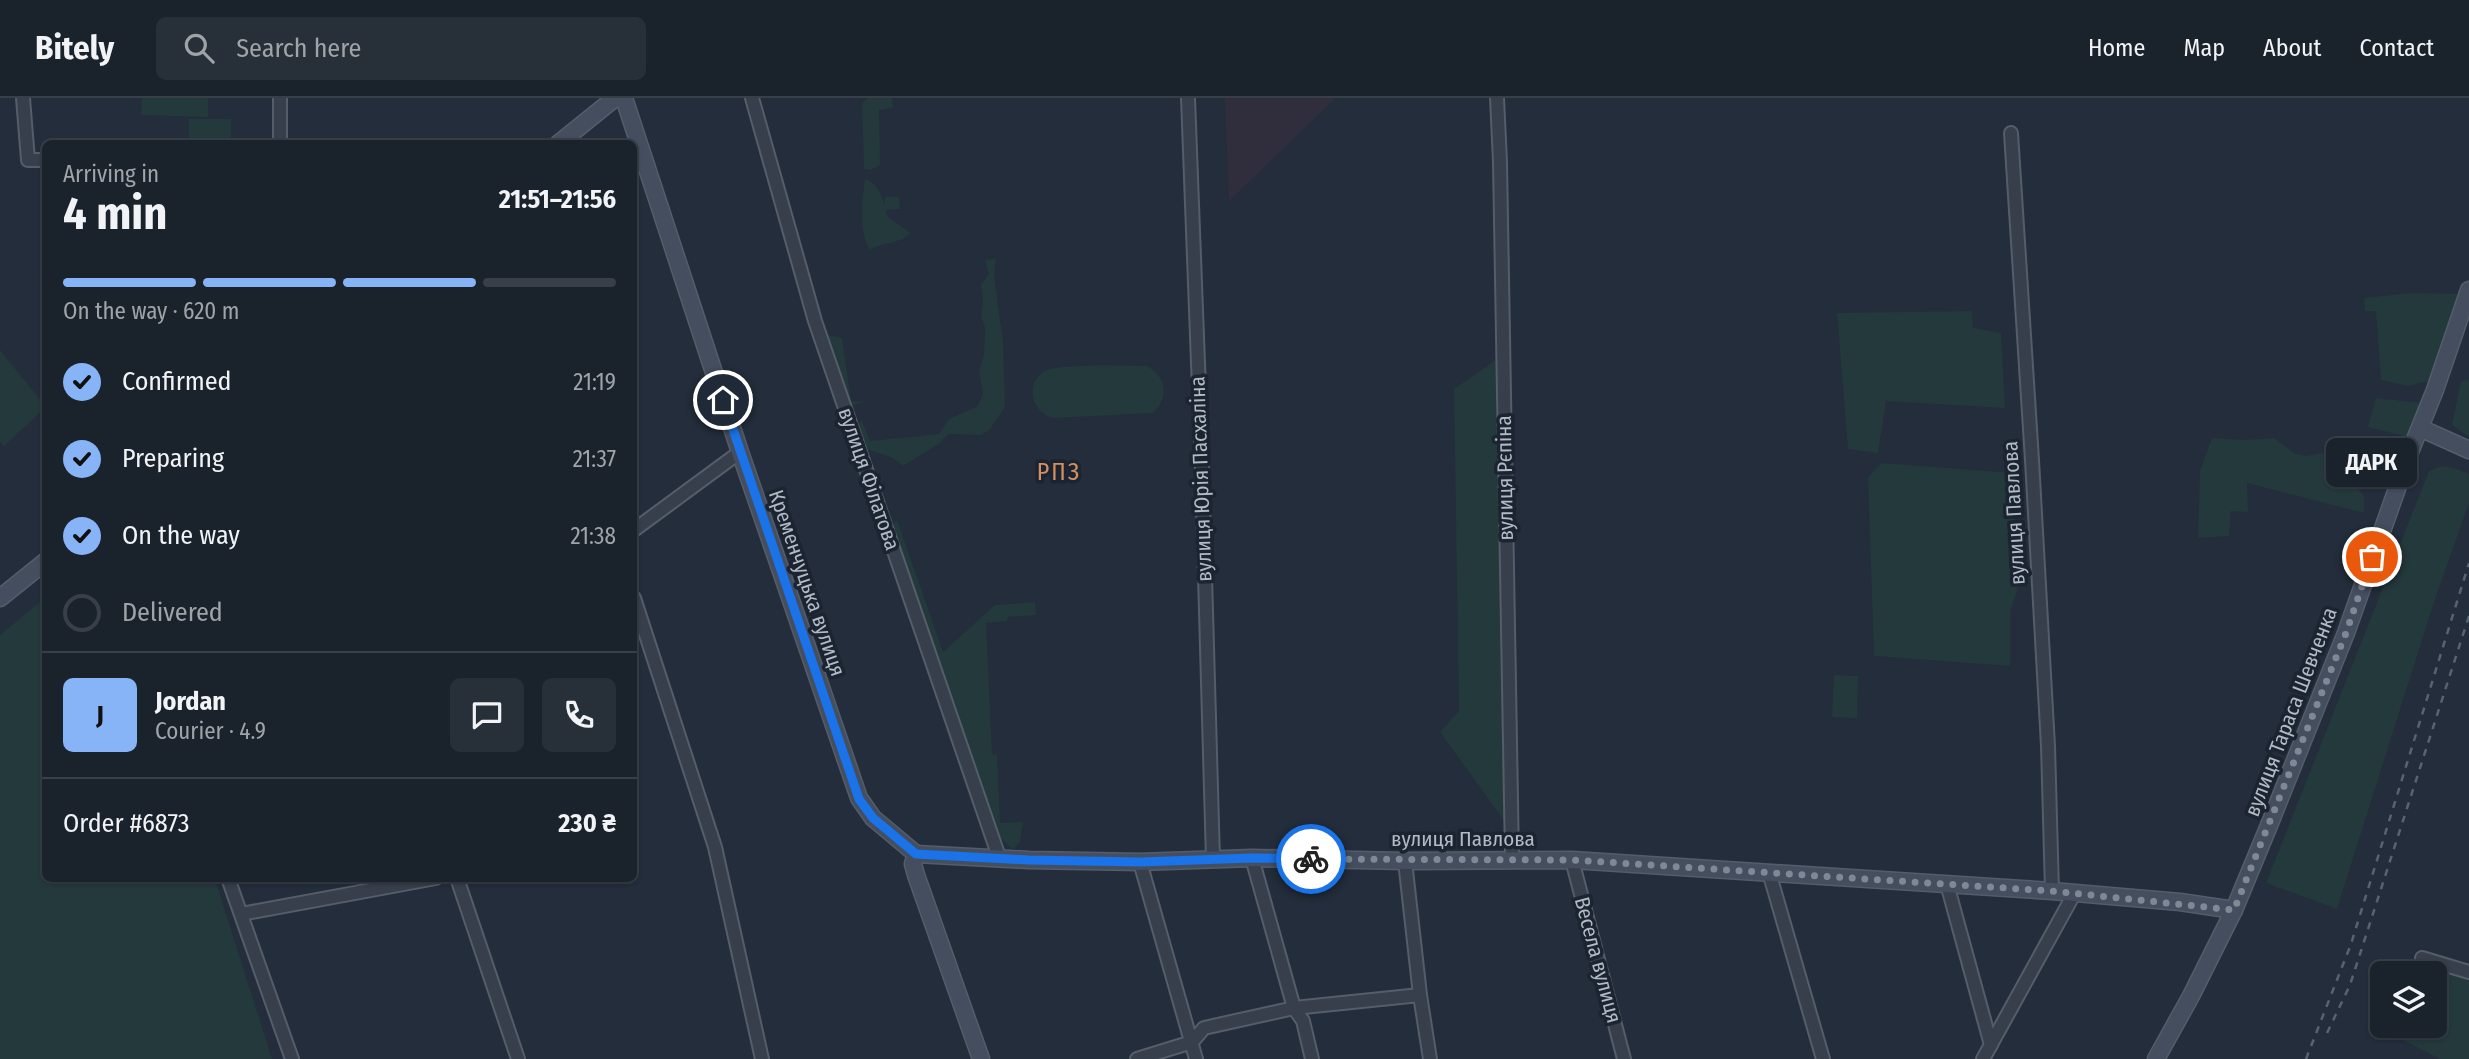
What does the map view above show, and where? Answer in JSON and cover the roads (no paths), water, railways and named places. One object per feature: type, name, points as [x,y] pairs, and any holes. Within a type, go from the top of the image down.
[{"type":"street","points":[[23,98],[28,160],[42,160]]},
{"type":"street","points":[[280,98],[280,140]]},
{"type":"street","points":[[563,140],[615,98]]},
{"type":"street","name":"Кременчуцька вулиця","points":[[624,98],[740,452],[859,799],[873,818],[916,854]]},
{"type":"street","name":"вулиця Філатова","points":[[752,98],[815,321],[999,857]]},
{"type":"street","name":"вулиця Юрія Пасхаліна","points":[[1188,98],[1213,860]]},
{"type":"street","name":"вулиця Рєпіна","points":[[1497,98],[1512,859]]},
{"type":"street","name":"вулиця Павлова","points":[[2011,133],[2047,734],[2052,891]]},
{"type":"street","name":"вулиця Тараса Шевченка","points":[[2156,1059],[2234,910],[2346,633],[2469,290]]},
{"type":"street","points":[[2420,428],[2468,449]]},
{"type":"street","points":[[637,528],[740,452]]},
{"type":"street","points":[[0,598],[42,564]]},
{"type":"street","points":[[637,607],[715,847],[762,1059]]},
{"type":"street","points":[[916,854],[916,875],[981,1059]]},
{"type":"street","name":"вулиця Павлова","points":[[916,854],[1140,862],[1252,858],[1573,860],[2052,891],[2180,902],[2234,910]]},
{"type":"street","points":[[1252,858],[1294,1008],[1303,1021],[1312,1059]]},
{"type":"street","name":"Весела вулиця","points":[[1573,860],[1625,1059]]},
{"type":"street","points":[[1405,861],[1430,1059]]},
{"type":"street","points":[[1140,862],[1196,1059]]},
{"type":"street","points":[[1769,872],[1823,1059]]},
{"type":"street","points":[[229,882],[292,1059]]},
{"type":"street","points":[[241,914],[414,882]]},
{"type":"street","points":[[458,882],[518,1059]]},
{"type":"street","points":[[1947,884],[1991,1045]]},
{"type":"street","points":[[1983,1059],[2074,894]]},
{"type":"street","points":[[2421,958],[2469,972]]},
{"type":"street","points":[[1138,1059],[1192,1042],[1204,1028],[1294,1008],[1420,995]]},
{"type":"railway","points":[[2306,1059],[2351,944],[2469,563]]},
{"type":"railway","points":[[2327,1033],[2350,985],[2469,616]]},
{"type":"place","name":"ДАРК","points":[[2372,557]]},
{"type":"district","name":"РПЗ","points":[[1059,472]]}]
